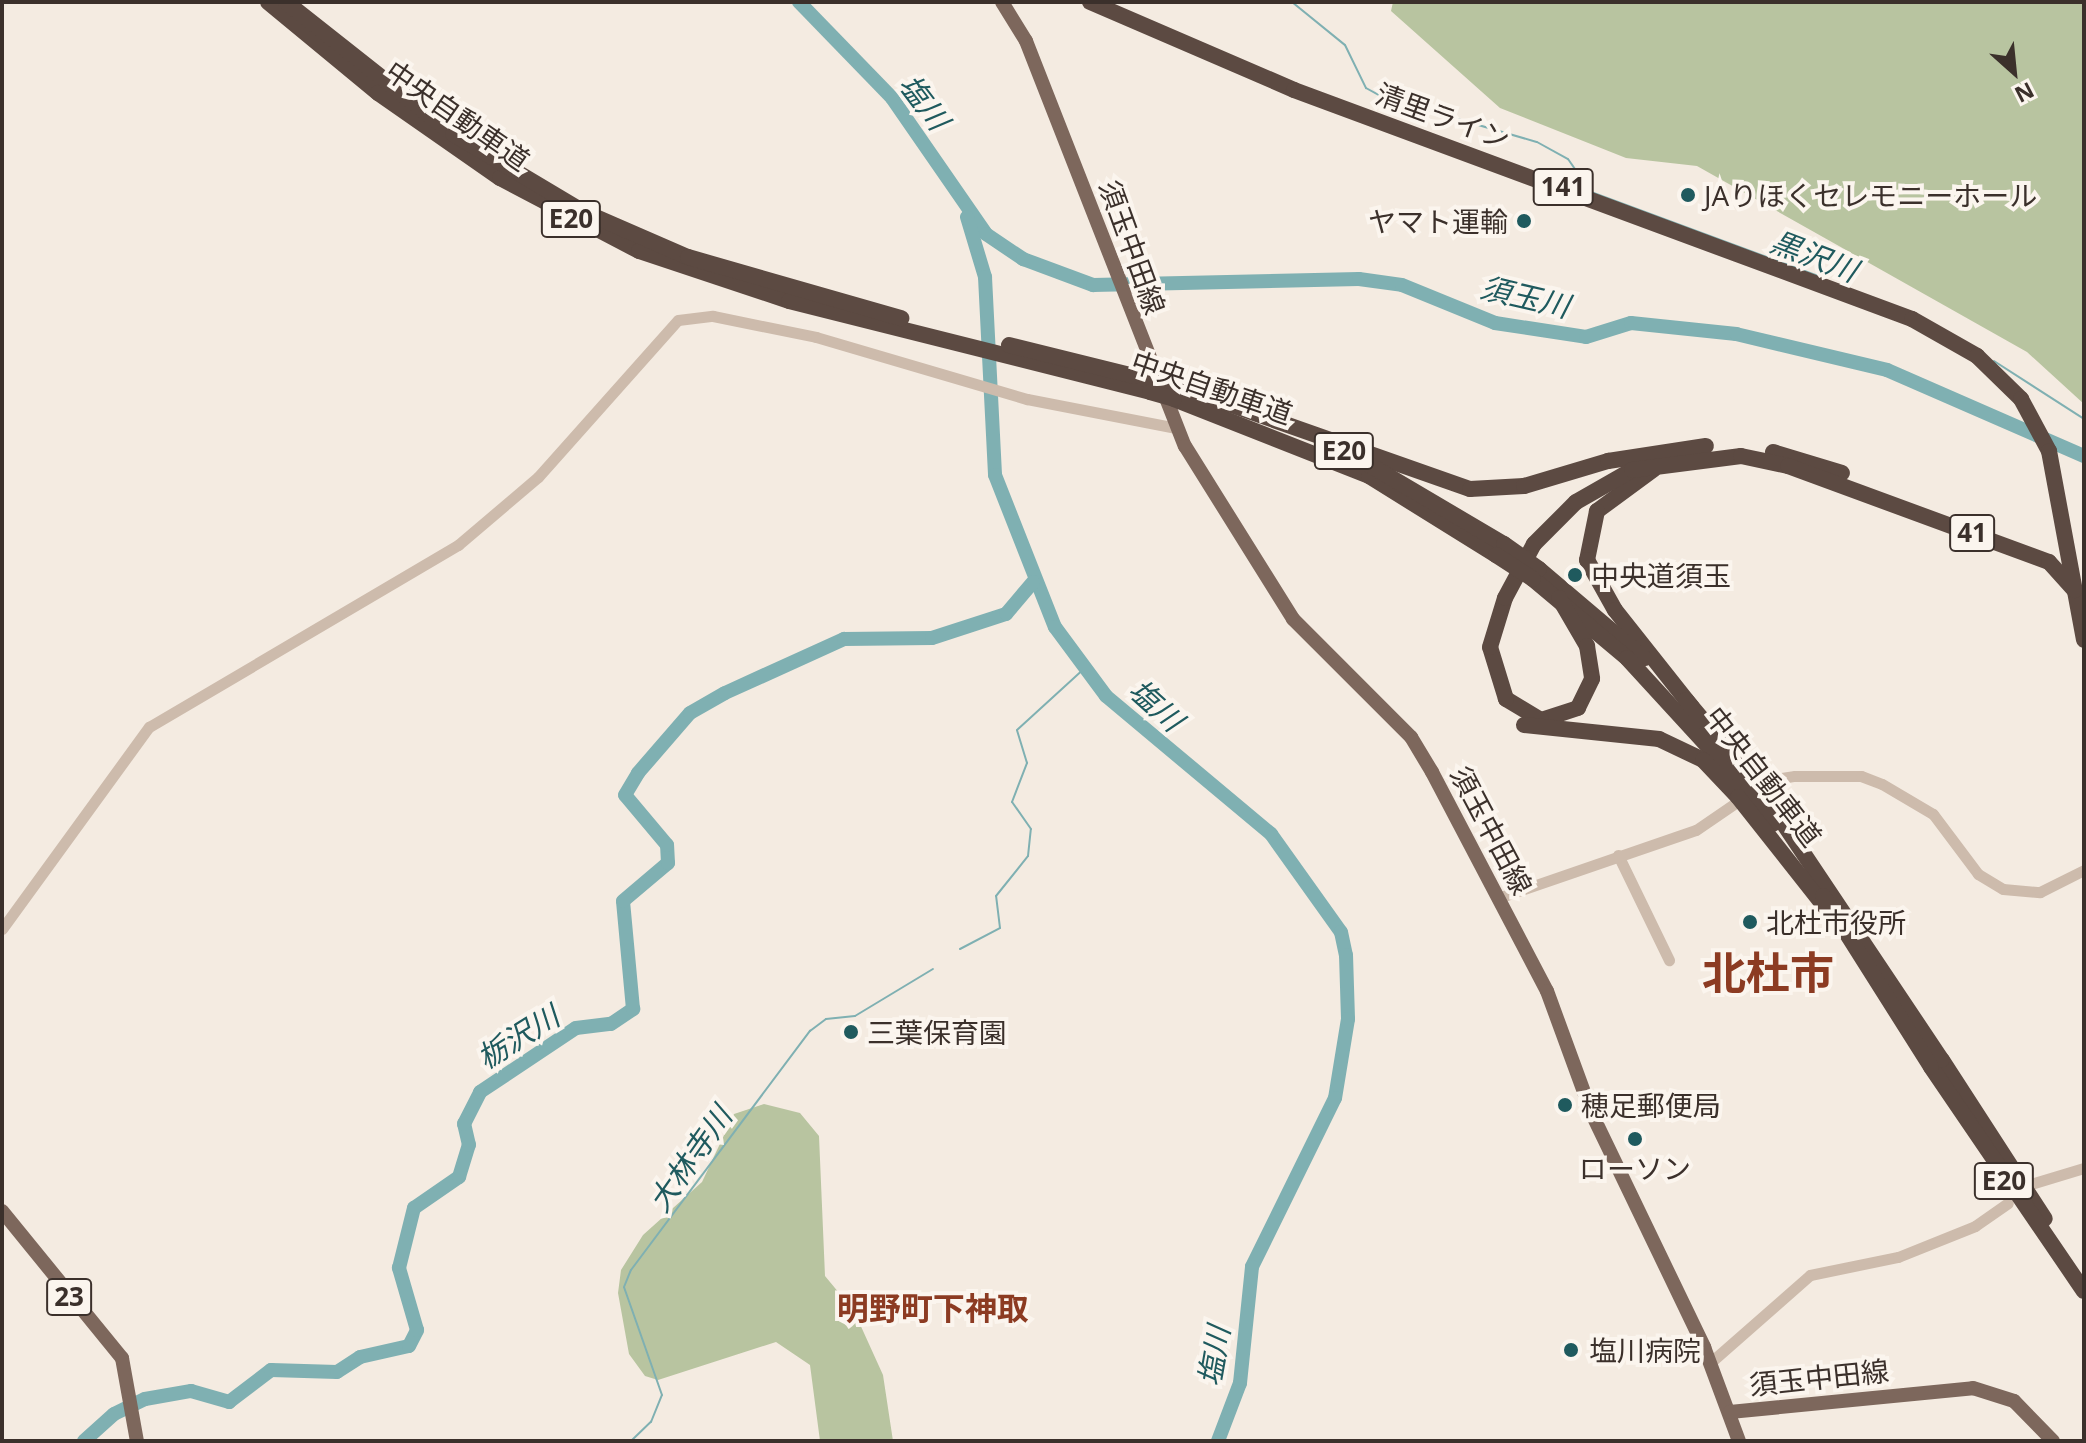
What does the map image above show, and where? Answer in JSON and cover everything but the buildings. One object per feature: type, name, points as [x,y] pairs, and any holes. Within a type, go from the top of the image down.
[{"type":"highway","name":"中央自動車道","points":[[268,2],[445,141],[574,220],[738,286],[1022,353],[1172,393],[1369,476],[1500,549]]},
{"type":"highway","name":"中央自動車道","points":[[286,2],[453,134],[582,211],[688,257],[924,330]]},
{"type":"highway","name":"清里ライン","points":[[1090,2],[1294,90],[1912,319],[1977,356],[2021,399],[2058,479],[2084,640]]},
{"type":"highway","name":"中央自動車道","points":[[1172,393],[1217,400],[1374,465],[1536,574],[1692,707],[1936,1064],[2084,1272]]},
{"type":"highway","points":[[1217,400],[1470,489],[1524,486],[1640,454],[1752,448],[1858,485]]},
{"type":"highway","points":[[1640,454],[1578,491],[1528,539],[1490,611],[1483,671],[1500,704],[1524,725],[1659,739],[1703,760],[1748,790]]},
{"type":"highway","points":[[1559,598],[1587,646],[1592,679],[1578,708],[1541,720],[1513,706],[1493,673],[1490,647],[1505,598],[1534,544],[1576,502],[1632,470],[1666,462],[1741,456],[1858,485]]},
{"type":"highway","points":[[1666,462],[1597,511],[1587,560],[1615,610],[1692,707]]},
{"type":"highway","name":"41","points":[[1858,485],[2050,558],[2073,575]]},
{"type":"highway","points":[[2050,558],[2067,537]]},
{"type":"highway","name":"41","points":[[2050,558],[2076,593]]},
{"type":"highway","name":"中央自動車道","points":[[1536,574],[1666,697],[1748,790],[1936,1064],[2084,1291]]},
{"type":"main road","name":"須玉中田線","points":[[1002,2],[1040,75],[1176,428],[1293,619],[1417,745],[1547,991],[1611,1157],[1711,1362],[1730,1412],[1973,1388],[2014,1401],[2053,1441]]},
{"type":"main road","name":"23","points":[[2,1211],[116,1348],[129,1385],[137,1441]]},
{"type":"main road","points":[[1730,1412],[1739,1441]]},
{"type":"street","points":[[2,929],[149,727],[458,545],[569,445],[665,327],[713,316],[932,369],[1027,399],[1176,428]]},
{"type":"street","points":[[1498,898],[1696,830],[1769,780],[1847,775],[1871,778],[1933,814],[1978,874],[2003,889],[2040,892],[2084,870]]},
{"type":"street","points":[[1618,855],[1669,960]]},
{"type":"street","points":[[2031,1184],[2084,1168]]},
{"type":"street","points":[[1711,1362],[1810,1275],[1898,1257],[1975,1226],[2008,1203]]},
{"type":"green space","points":[[1393,2],[2084,2],[2084,404],[2027,352],[1697,166],[1626,158],[1500,108],[1391,11]]},
{"type":"green space","points":[[764,1104],[800,1113],[819,1136],[825,1276],[854,1311],[883,1375],[893,1441],[820,1441],[810,1365],[776,1342],[658,1380],[645,1376],[629,1354],[618,1293],[621,1270],[643,1235],[702,1182],[734,1114]]},
{"type":"waterway","name":"須玉川","points":[[799,2],[892,98],[986,234],[1023,259],[1093,285],[1359,279],[1402,285],[1495,323],[1586,337],[1631,323],[1736,334],[1887,370],[2084,456]]},
{"type":"waterway","name":"黒沢川","points":[[1292,2],[1345,45],[1366,88],[1382,97],[1537,142],[1568,159],[1591,192],[1824,278]]},
{"type":"waterway","name":"塩川","points":[[967,217],[985,277],[995,475],[1055,627],[1106,696],[1271,834],[1341,932],[1346,955],[1348,1019],[1335,1098],[1252,1267],[1240,1383],[1218,1441]]},
{"type":"waterway","name":"黒沢川","points":[[1994,361],[2084,419]]},
{"type":"waterway","name":"栃沢川","points":[[84,1441],[114,1414],[145,1399],[191,1391],[229,1402],[271,1370],[337,1372],[360,1357],[409,1346],[417,1330],[399,1268],[414,1208],[459,1177],[469,1145],[464,1124],[480,1092],[576,1028],[611,1024],[633,1009],[623,901],[668,863],[667,845],[625,795],[638,773],[690,713],[725,693],[844,639],[932,638],[1006,614],[1033,582]]},
{"type":"waterway","name":"大林寺川","points":[[960,949],[1000,928],[996,896],[1028,856],[1031,829],[1012,802],[1027,763],[1017,730],[1086,667]]},
{"type":"waterway","name":"大林寺川","points":[[631,1441],[651,1422],[662,1395],[624,1287],[631,1270],[810,1031],[826,1019],[855,1016],[933,969]]},
{"type":"place","name":"JAりほくセレモニーホール","points":[[1688,195]]},
{"type":"place","name":"ヤマト運輸","points":[[1524,221]]},
{"type":"place","name":"中央道須玉","points":[[1575,575]]},
{"type":"place","name":"北杜市役所","points":[[1750,922]]},
{"type":"place","name":"三葉保育園","points":[[851,1032]]},
{"type":"place","name":"穂足郵便局","points":[[1565,1105]]},
{"type":"place","name":"ローソン","points":[[1635,1139]]},
{"type":"place","name":"塩川病院","points":[[1571,1350]]},
{"type":"district","name":"北杜市","points":[[1768,972]]},
{"type":"district","name":"明野町下神取","points":[[933,1308]]}]
